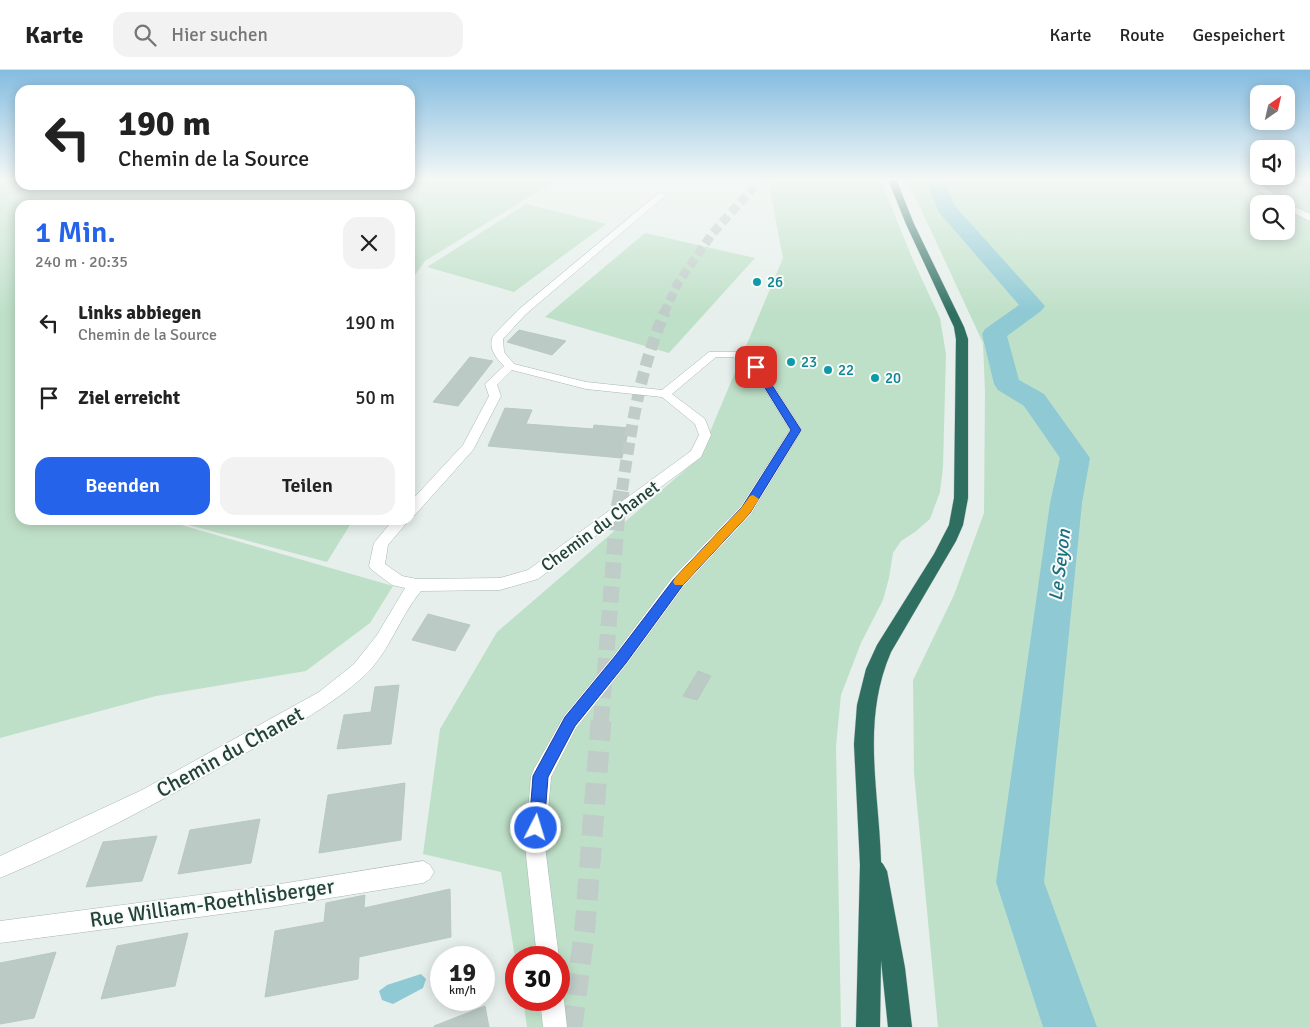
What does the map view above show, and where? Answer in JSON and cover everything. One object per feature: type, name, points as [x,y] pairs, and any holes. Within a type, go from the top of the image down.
[{"type":"highway","points":[[868,1027],[870,842],[864,725],[869,687],[874,671],[889,641],[949,541],[957,519],[960,498],[962,339],[955,318],[910,224]]},
{"type":"highway","points":[[870,842],[889,936],[900,1027]]},
{"type":"street","points":[[547,946],[535,846],[541,776],[570,722],[621,659],[678,582],[746,510],[796,430],[756,367],[735,354],[713,354],[665,394],[624,393],[552,379],[510,366],[498,353],[497,338],[522,312],[628,224]]},
{"type":"street","points":[[415,505],[468,447],[495,396],[491,384],[510,366]]},
{"type":"street","name":"Chemin du Chanet","points":[[397,525],[381,543],[377,566],[398,581],[417,585],[500,584],[533,575],[696,454],[705,435],[701,422],[665,394]]},
{"type":"street","name":"Chemin du Chanet","points":[[0,867],[149,797],[325,698],[360,669],[383,640],[405,599],[417,585]]},
{"type":"street","name":"Rue William-Roethlisberger","points":[[0,932],[268,897],[423,872]]},
{"type":"street","points":[[553,1011],[555,1027]]},
{"type":"green space","points":[[0,224],[15,224],[15,525],[181,525],[393,586],[370,623],[306,671],[156,696],[0,738]]},
{"type":"green space","points":[[415,224],[486,224],[425,261],[415,275]]},
{"type":"green space","points":[[495,224],[606,224],[514,292],[427,267]]},
{"type":"green space","points":[[776,224],[898,224],[940,318],[946,354],[943,467],[940,492],[930,519],[901,541],[893,553],[883,600],[861,643],[841,695],[836,746],[841,1027],[527,1027],[525,1011],[570,1011],[570,946],[513,946],[501,872],[423,854],[440,729],[497,632],[699,458],[783,258]]},
{"type":"green space","points":[[928,224],[1250,224],[1250,240],[1295,240],[1295,224],[1310,224],[1310,1027],[938,1027],[914,773],[913,680],[954,595],[984,513],[985,392],[983,343]]},
{"type":"green space","points":[[645,233],[755,258],[669,353],[545,317]]},
{"type":"green space","points":[[189,525],[350,525],[327,562]]},
{"type":"water","points":[[421,974],[426,979],[423,988],[393,1004],[382,1000],[379,991],[387,985]]},
{"type":"building","points":[[519,330],[566,341],[552,355],[507,342]]},
{"type":"building","points":[[470,357],[493,361],[458,406],[433,402]]},
{"type":"building","points":[[505,408],[532,410],[526,424],[593,429],[594,425],[629,428],[622,458],[488,446]]},
{"type":"building","points":[[428,614],[470,625],[455,651],[412,640]]},
{"type":"building","points":[[698,671],[711,676],[697,700],[683,696]]},
{"type":"building","points":[[399,685],[391,744],[337,749],[344,715],[371,712],[375,687]]},
{"type":"building","points":[[405,783],[401,840],[319,853],[328,795]]},
{"type":"building","points":[[260,819],[251,863],[178,874],[190,830]]},
{"type":"building","points":[[157,836],[142,881],[86,887],[103,842]]},
{"type":"building","points":[[450,889],[451,937],[359,957],[358,979],[265,997],[275,931],[324,922],[326,903],[365,895],[364,908]]},
{"type":"building","points":[[188,933],[175,986],[101,999],[117,946]]},
{"type":"building","points":[[56,952],[34,1018],[0,1024],[0,963]]},
{"type":"building","points":[[472,1011],[486,1011],[489,1027],[434,1027]]},
{"type":"waterway","name":"Le Seyon","points":[[960,224],[1033,306],[994,334],[1007,384],[1034,400],[1075,458],[1066,503],[1020,882],[1070,1027]]},
{"type":"tunnel","points":[[664,313],[678,283],[721,224]]},
{"type":"tunnel","points":[[622,490],[633,422],[643,377],[656,333],[665,312]]},
{"type":"tunnel","points":[[601,722],[617,518],[622,488]]},
{"type":"tunnel","points":[[572,1027],[585,927],[601,721]]},
{"type":"slow traffic","points":[[679,582],[746,510],[753,499]]},
{"type":"place","name":"26","points":[[757,282]]},
{"type":"place","name":"23","points":[[791,362]]},
{"type":"place","name":"22","points":[[828,370]]},
{"type":"place","name":"20","points":[[875,378]]},
{"type":"route","points":[[536,828],[541,776],[570,722],[621,659],[678,582],[746,510],[783,454],[796,430],[756,367]]}]
